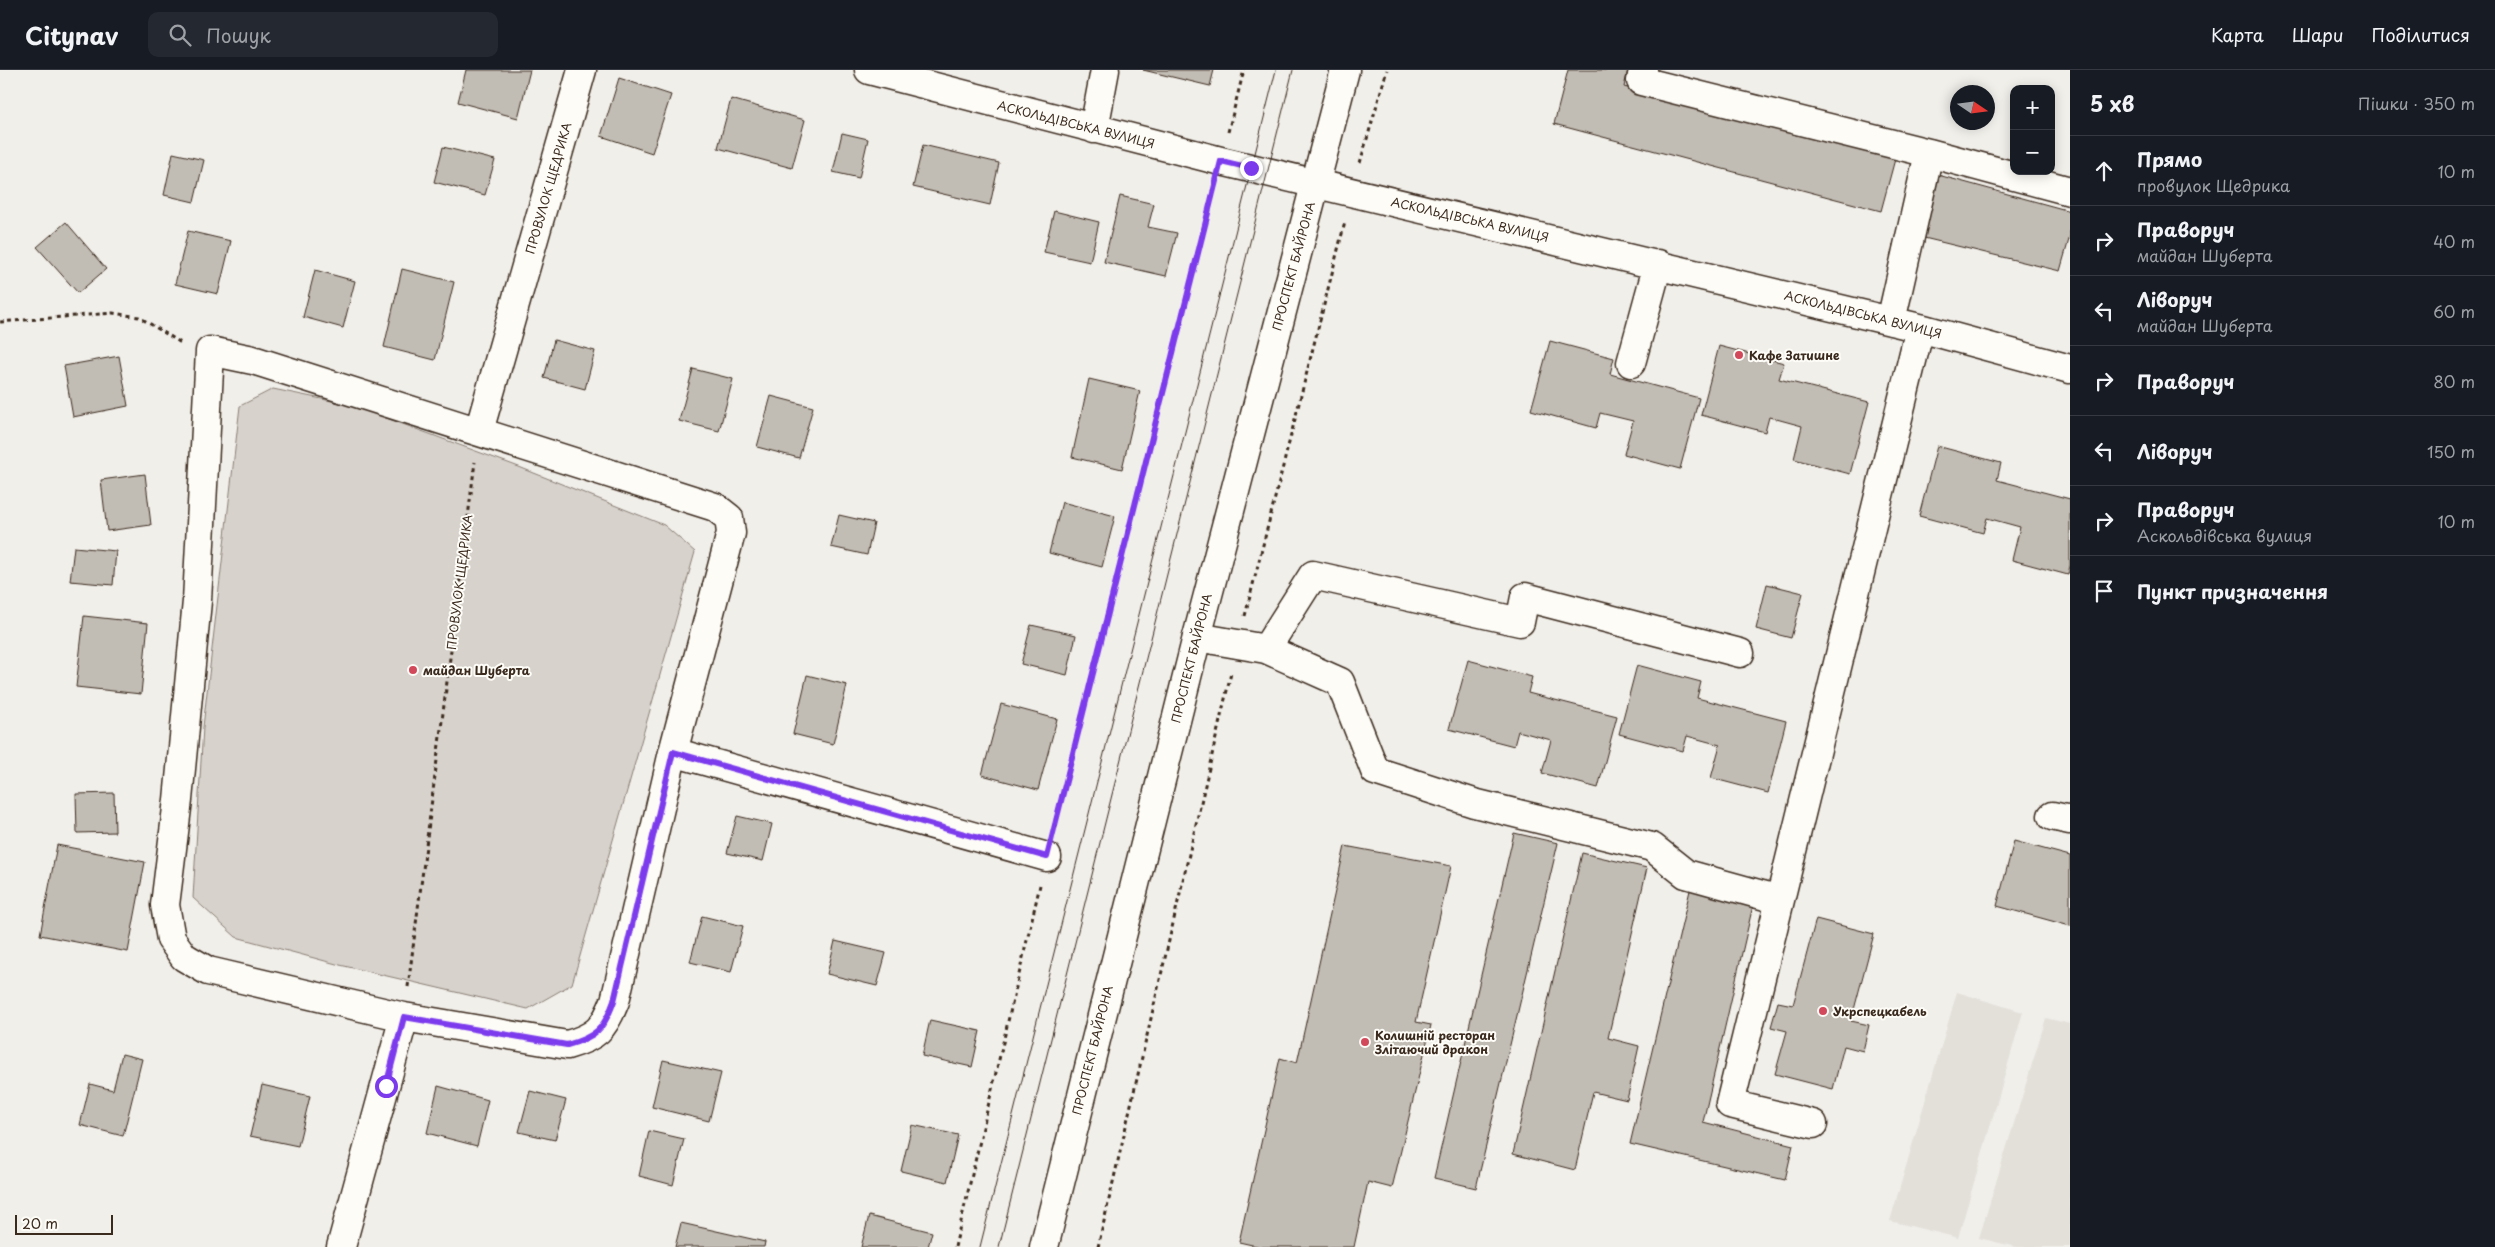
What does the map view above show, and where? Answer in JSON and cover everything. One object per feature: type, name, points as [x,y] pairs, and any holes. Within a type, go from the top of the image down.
[{"type":"street","name":"ПРОВУЛОК ЩЕДРИКА","points":[[479,431],[582,70]]},
{"type":"street","name":"АСКОЛЬДІВСЬКА ВУЛИЦЯ","points":[[869,70],[1221,161],[1920,328],[2070,369]]},
{"type":"street","points":[[1094,129],[1105,70]]},
{"type":"street","name":"ПРОСПЕКТ БАЙРОНА","points":[[1044,1247],[1197,637],[1345,70]]},
{"type":"street","points":[[1643,70],[1641,81],[1929,153],[2070,191]]},
{"type":"street","points":[[1891,321],[1929,153]]},
{"type":"street","points":[[1631,362],[1658,264]]},
{"type":"street","points":[[1813,1124],[1730,1104],[1920,328]]},
{"type":"street","points":[[210,351],[252,360],[479,431],[715,507],[729,518],[731,533],[673,752],[614,1001],[607,1022],[589,1038],[567,1045],[404,1017],[208,971],[184,957],[171,939],[165,905],[178,800],[197,601],[210,351]]},
{"type":"street","points":[[1266,649],[1313,574],[1520,622],[1525,597],[1740,653]]},
{"type":"street","points":[[1197,637],[1266,649],[1340,682],[1375,771],[1474,803],[1652,847],[1686,874],[1780,900]]},
{"type":"street","points":[[673,752],[1047,857]]},
{"type":"street","points":[[341,1247],[404,1017]]},
{"type":"path","points":[[954,1247],[1047,857],[1244,70]]},
{"type":"path","points":[[0,322],[113,313],[140,317],[184,344],[210,351]]},
{"type":"path","name":"ПРОВУЛОК ЩЕДРИКА","points":[[404,1017],[479,431]]},
{"type":"shaded area","points":[[273,389],[351,405],[519,467],[664,525],[695,552],[572,984],[528,1009],[340,965],[236,937],[193,898],[203,727],[240,406]]},
{"type":"shaded area","points":[[1957,992],[2023,1012],[1958,1238],[1890,1221]]},
{"type":"shaded area","points":[[2046,1018],[2070,1024],[2070,1247],[2016,1247],[1979,1238]]},
{"type":"building","points":[[466,70],[530,70],[518,118],[458,102]]},
{"type":"building","points":[[1143,70],[1214,70],[1210,86]]},
{"type":"building","points":[[1568,70],[1628,70],[1624,87],[1895,159],[1881,211],[1554,124]]},
{"type":"building","points":[[619,78],[671,95],[652,153],[601,136]]},
{"type":"building","points":[[731,99],[805,120],[792,168],[718,148]]},
{"type":"building","points":[[842,133],[868,139],[859,178],[833,172]]},
{"type":"building","points":[[923,145],[999,163],[990,205],[913,187]]},
{"type":"building","points":[[443,147],[495,160],[485,195],[434,182]]},
{"type":"building","points":[[173,153],[204,160],[194,202],[164,195]]},
{"type":"building","points":[[1938,175],[2070,211],[2070,236],[2060,271],[1920,237]]},
{"type":"building","points":[[1120,196],[1154,204],[1148,227],[1177,233],[1166,276],[1104,262]]},
{"type":"building","points":[[1054,211],[1099,222],[1090,262],[1044,252]]},
{"type":"building","points":[[66,222],[106,269],[78,293],[37,247]]},
{"type":"building","points":[[188,231],[231,241],[218,294],[175,284]]},
{"type":"building","points":[[402,269],[454,282],[435,360],[384,347]]},
{"type":"building","points":[[315,270],[355,281],[343,328],[303,317]]},
{"type":"building","points":[[554,340],[595,351],[585,389],[544,378]]},
{"type":"building","points":[[1550,341],[1614,358],[1610,374],[1699,398],[1680,469],[1624,454],[1633,421],[1600,413],[1596,428],[1531,410]]},
{"type":"building","points":[[1719,346],[1784,363],[1779,379],[1869,402],[1850,474],[1794,459],[1802,426],[1769,417],[1765,432],[1701,415]]},
{"type":"building","points":[[119,356],[128,406],[73,417],[64,366]]},
{"type":"building","points":[[693,369],[733,379],[719,431],[679,421]]},
{"type":"building","points":[[1089,379],[1140,391],[1122,469],[1072,457]]},
{"type":"building","points":[[771,396],[813,407],[799,458],[757,447]]},
{"type":"building","points":[[1937,446],[2001,463],[1997,480],[2070,499],[2070,565],[2068,575],[2012,560],[2020,527],[1987,518],[1983,533],[1919,516]]},
{"type":"building","points":[[145,474],[151,525],[107,531],[101,480]]},
{"type":"building","points":[[1062,502],[1115,516],[1102,567],[1049,553]]},
{"type":"building","points":[[839,515],[874,523],[867,555],[831,547]]},
{"type":"building","points":[[74,547],[116,551],[113,585],[70,581]]},
{"type":"building","points":[[1767,584],[1803,593],[1791,638],[1756,629]]},
{"type":"building","points":[[84,616],[148,623],[141,694],[76,687]]},
{"type":"building","points":[[1031,625],[1076,635],[1067,675],[1021,664]]},
{"type":"building","points":[[1468,660],[1532,677],[1528,693],[1617,716],[1598,788],[1542,773],[1551,740],[1518,731],[1514,746],[1449,729]]},
{"type":"building","points":[[1637,665],[1701,682],[1697,698],[1786,721],[1768,793],[1711,778],[1720,745],[1687,736],[1683,751],[1619,734]]},
{"type":"building","points":[[807,675],[847,685],[833,744],[793,734]]},
{"type":"building","points":[[1001,704],[1057,719],[1038,790],[982,775]]},
{"type":"building","points":[[114,793],[115,832],[77,833],[76,794]]},
{"type":"building","points":[[737,816],[772,824],[763,861],[727,853]]},
{"type":"building","points":[[1514,833],[1558,843],[1476,1188],[1434,1178]]},
{"type":"building","points":[[2014,841],[2070,856],[2070,926],[1997,906]]},
{"type":"building","points":[[57,845],[145,862],[128,952],[40,935]]},
{"type":"building","name":"Колишній ресторан Злітаючий дракон","points":[[1345,846],[1451,866],[1416,1022],[1431,1025],[1392,1188],[1368,1182],[1354,1247],[1261,1247],[1239,1242],[1280,1058],[1297,1063]]},
{"type":"building","points":[[1582,853],[1647,868],[1608,1038],[1639,1046],[1627,1100],[1593,1092],[1575,1170],[1513,1154]]},
{"type":"building","points":[[1691,886],[1754,901],[1703,1122],[1793,1145],[1785,1180],[1630,1144]]},
{"type":"building","points":[[702,916],[743,926],[731,972],[690,962]]},
{"type":"building","points":[[1816,919],[1874,934],[1851,1021],[1869,1025],[1863,1051],[1844,1046],[1833,1089],[1775,1074],[1787,1031],[1771,1027],[1778,1002],[1793,1005]]},
{"type":"building","points":[[835,941],[886,953],[877,986],[827,974]]},
{"type":"building","points":[[930,1020],[980,1031],[972,1067],[922,1056]]},
{"type":"building","points":[[122,1054],[142,1059],[123,1136],[80,1125],[90,1084],[113,1090]]},
{"type":"building","points":[[663,1060],[721,1073],[709,1121],[652,1107]]},
{"type":"building","points":[[262,1085],[310,1096],[298,1146],[250,1136]]},
{"type":"building","points":[[438,1086],[488,1100],[477,1146],[427,1133]]},
{"type":"building","points":[[530,1091],[566,1100],[555,1140],[519,1132]]},
{"type":"building","points":[[912,1125],[958,1135],[947,1182],[901,1171]]},
{"type":"building","points":[[649,1131],[684,1139],[673,1185],[639,1176]]},
{"type":"building","points":[[869,1216],[932,1232],[928,1247],[861,1247]]},
{"type":"building","points":[[681,1223],[765,1242],[764,1247],[675,1247]]},
{"type":"tram line","points":[[980,1247],[1276,70]]},
{"type":"tram line","points":[[999,1247],[1293,70]]},
{"type":"place","name":"Кафе Затишне","points":[[1739,355]]},
{"type":"place","name":"майдан Шуберта","points":[[413,670]]},
{"type":"place","name":"Укрспецкабель","points":[[1823,1011]]},
{"type":"place","name":"Колишній ресторан Злітаючий дракон","points":[[1365,1042]]},
{"type":"route","points":[[386,1086],[404,1017],[567,1045],[589,1038],[607,1022],[614,1001],[673,752],[1047,857],[1221,161],[1251,168]]}]
